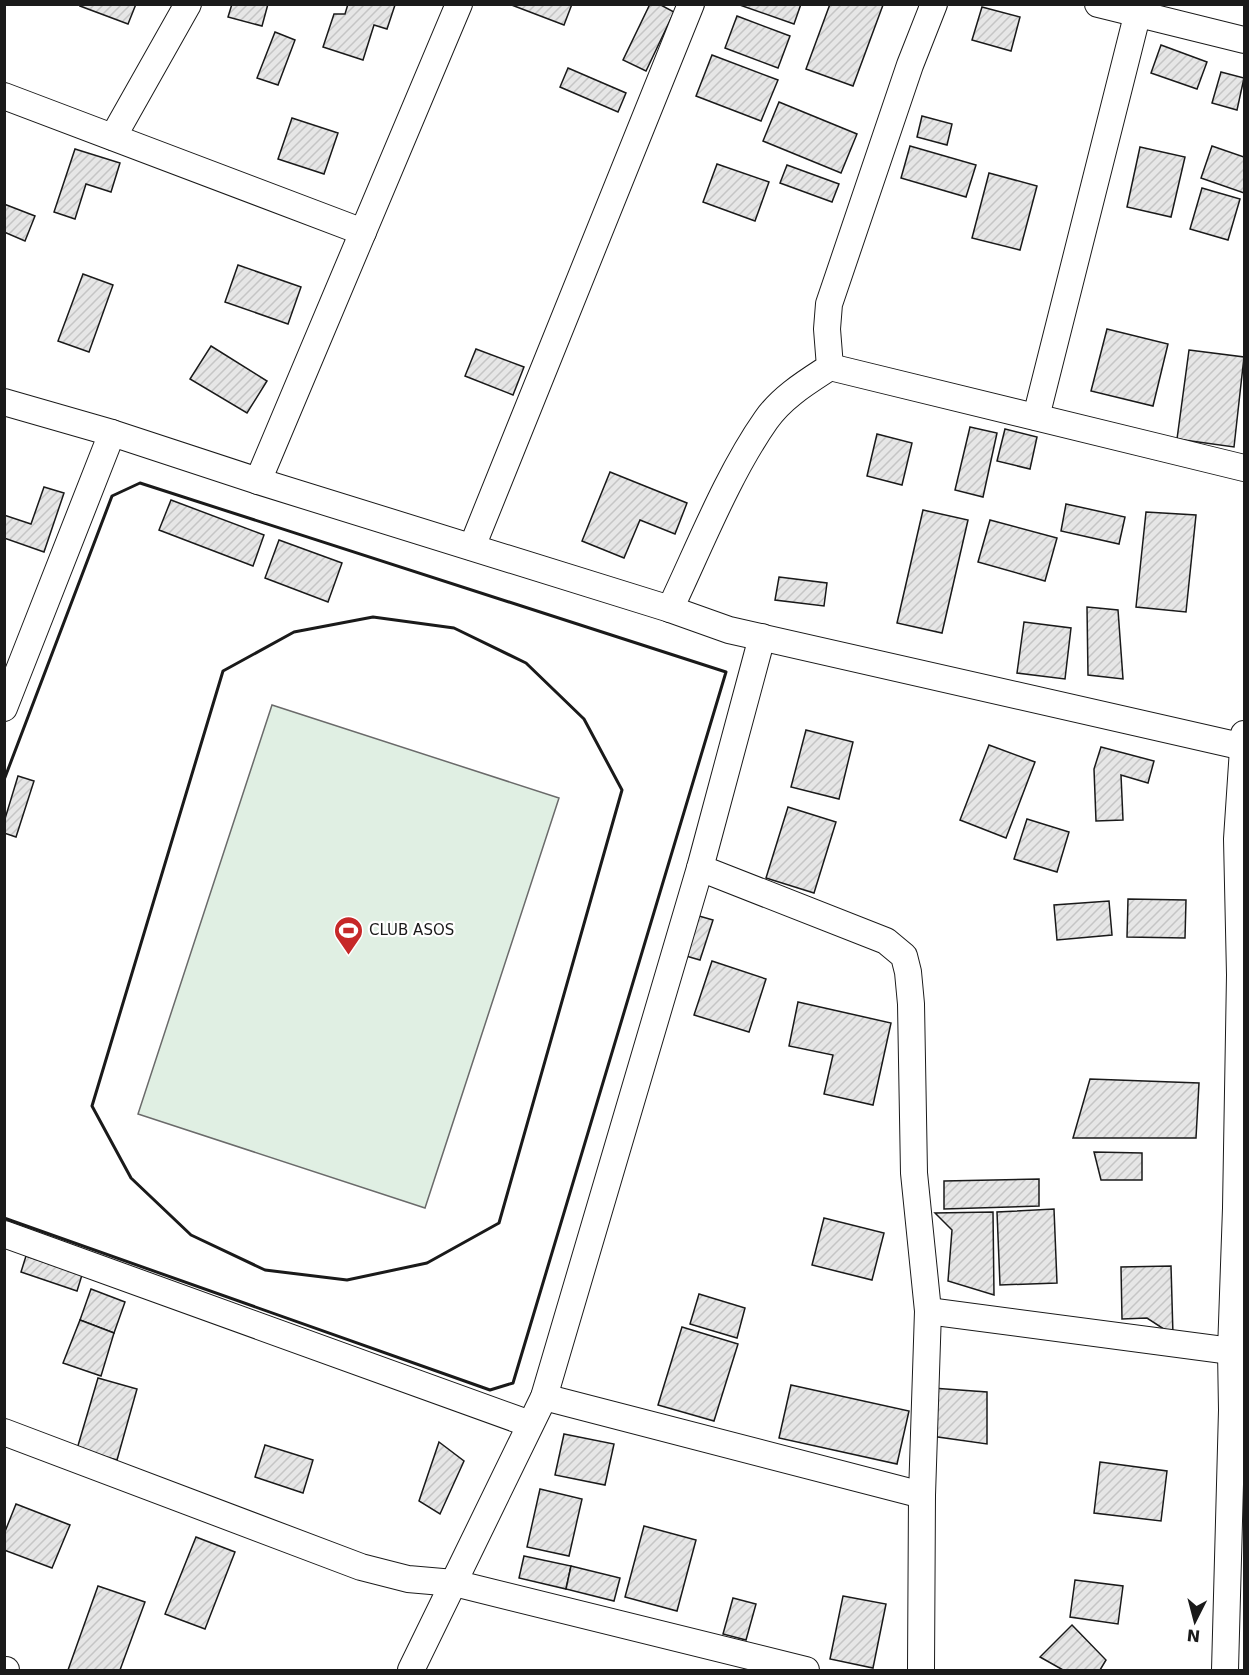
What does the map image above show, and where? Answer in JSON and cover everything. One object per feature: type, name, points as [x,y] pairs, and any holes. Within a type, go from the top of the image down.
[{"type":"street","points":[[113,138],[188,4]]},
{"type":"street","points":[[258,482],[459,4]]},
{"type":"street","points":[[472,547],[691,4]]},
{"type":"street","points":[[830,367],[827,329],[829,304],[906,76],[934,4]]},
{"type":"street","points":[[1098,4],[1139,10],[1245,40]]},
{"type":"street","points":[[1036,417],[1139,10]]},
{"type":"street","points":[[4,96],[363,232]]},
{"type":"street","points":[[670,609],[732,477],[767,418],[794,391],[830,367],[1245,468]]},
{"type":"street","points":[[4,402],[112,433],[258,482],[670,609],[729,630],[1244,743],[1237,839],[1242,976],[1240,1209],[1231,1351],[1238,1410],[1236,1579],[1225,1671]]},
{"type":"street","points":[[4,708],[112,433]]},
{"type":"street","points":[[411,1671],[544,1397],[700,868],[762,637]]},
{"type":"street","points":[[700,868],[886,941],[904,956],[911,1004],[915,1173],[928,1311],[922,1495],[921,1671]]},
{"type":"street","points":[[4,1234],[530,1424]]},
{"type":"street","points":[[928,1311],[1231,1351]]},
{"type":"street","points":[[544,1397],[922,1495]]},
{"type":"street","points":[[4,1432],[361,1567],[408,1579],[454,1583],[806,1671]]},
{"type":"green space","name":"CLUB ASOS","points":[[272,705],[559,798],[425,1208],[138,1114]]},
{"type":"building","points":[[81,4],[136,4],[128,24],[80,6]]},
{"type":"building","points":[[232,4],[268,4],[262,26],[228,17]]},
{"type":"building","points":[[348,4],[395,5],[387,29],[374,25],[363,60],[323,47],[334,14],[345,14]]},
{"type":"building","points":[[509,4],[572,4],[564,25]]},
{"type":"building","points":[[650,4],[659,4],[674,12],[646,71],[623,60]]},
{"type":"building","points":[[737,4],[801,4],[794,24]]},
{"type":"building","points":[[830,4],[883,5],[853,86],[806,69]]},
{"type":"building","points":[[982,7],[1020,17],[1011,51],[972,40]]},
{"type":"building","points":[[737,16],[790,36],[778,68],[725,48]]},
{"type":"building","points":[[275,32],[295,40],[278,85],[257,78]]},
{"type":"building","points":[[1161,45],[1207,62],[1197,89],[1151,73]]},
{"type":"building","points":[[712,55],[778,80],[761,121],[696,96]]},
{"type":"building","points":[[568,68],[626,93],[618,112],[560,87]]},
{"type":"building","points":[[1221,72],[1244,78],[1237,110],[1212,103]]},
{"type":"building","points":[[779,102],[857,134],[841,173],[763,141]]},
{"type":"building","points":[[922,116],[952,124],[947,145],[917,137]]},
{"type":"building","points":[[292,118],[338,133],[324,174],[278,159]]},
{"type":"building","points":[[910,146],[976,165],[966,197],[901,178]]},
{"type":"building","points":[[1212,146],[1244,157],[1244,193],[1201,178]]},
{"type":"building","points":[[1140,147],[1185,157],[1171,217],[1127,207]]},
{"type":"building","points":[[75,149],[120,163],[111,192],[86,184],[75,219],[54,212]]},
{"type":"building","points":[[717,164],[769,182],[755,221],[703,202]]},
{"type":"building","points":[[787,165],[839,184],[832,202],[780,183]]},
{"type":"building","points":[[989,173],[1037,186],[1020,250],[972,238]]},
{"type":"building","points":[[1202,188],[1240,199],[1228,240],[1190,229]]},
{"type":"building","points":[[4,204],[35,216],[25,241],[4,232]]},
{"type":"building","points":[[238,265],[301,287],[288,324],[225,302]]},
{"type":"building","points":[[83,274],[113,285],[89,352],[58,341]]},
{"type":"building","points":[[1107,329],[1168,344],[1153,406],[1091,391]]},
{"type":"building","points":[[211,346],[267,381],[247,413],[190,379]]},
{"type":"building","points":[[476,349],[524,367],[513,395],[465,376]]},
{"type":"building","points":[[1189,350],[1244,357],[1234,447],[1177,439]]},
{"type":"building","points":[[970,427],[997,433],[983,497],[955,490]]},
{"type":"building","points":[[1005,429],[1037,437],[1030,469],[997,461]]},
{"type":"building","points":[[877,434],[912,443],[902,485],[867,476]]},
{"type":"building","points":[[610,472],[687,503],[675,534],[640,520],[624,558],[582,541]]},
{"type":"building","points":[[44,487],[64,493],[44,552],[4,538],[4,515],[31,524]]},
{"type":"building","points":[[171,500],[264,535],[253,566],[159,530]]},
{"type":"building","points":[[1066,504],[1125,517],[1119,544],[1061,531]]},
{"type":"building","points":[[923,510],[968,520],[942,633],[897,623]]},
{"type":"building","points":[[1146,512],[1196,515],[1186,612],[1136,607]]},
{"type":"building","points":[[990,520],[1057,538],[1045,581],[978,562]]},
{"type":"building","points":[[279,540],[342,563],[328,602],[265,578]]},
{"type":"building","points":[[779,577],[827,583],[824,606],[775,600]]},
{"type":"building","points":[[1087,607],[1118,610],[1123,679],[1088,675]]},
{"type":"building","points":[[1024,622],[1071,628],[1065,679],[1017,673]]},
{"type":"building","points":[[806,730],[853,742],[839,799],[791,787]]},
{"type":"building","points":[[989,745],[1035,762],[1006,838],[960,820]]},
{"type":"building","points":[[1101,747],[1154,761],[1148,783],[1121,775],[1123,820],[1096,821],[1094,769]]},
{"type":"building","points":[[18,776],[34,781],[16,837],[4,833],[4,822]]},
{"type":"building","points":[[788,807],[836,822],[814,893],[766,878]]},
{"type":"building","points":[[1027,819],[1069,832],[1057,872],[1014,859]]},
{"type":"building","points":[[1128,899],[1186,900],[1185,938],[1127,937]]},
{"type":"building","points":[[1109,901],[1112,935],[1057,940],[1054,905]]},
{"type":"building","points":[[699,916],[713,920],[700,960],[686,956]]},
{"type":"building","points":[[712,961],[766,979],[749,1032],[694,1015]]},
{"type":"building","points":[[798,1002],[891,1023],[873,1105],[824,1094],[833,1055],[789,1046]]},
{"type":"building","points":[[1090,1079],[1199,1083],[1196,1138],[1073,1138]]},
{"type":"building","points":[[1094,1152],[1142,1153],[1142,1180],[1101,1180]]},
{"type":"building","points":[[1039,1179],[1039,1206],[944,1209],[944,1181]]},
{"type":"building","points":[[1054,1209],[1057,1283],[1000,1285],[997,1212]]},
{"type":"building","points":[[993,1212],[994,1295],[948,1281],[952,1230],[935,1213]]},
{"type":"building","points":[[824,1218],[884,1233],[872,1280],[812,1265]]},
{"type":"building","points":[[26,1256],[82,1275],[77,1291],[21,1272]]},
{"type":"building","points":[[1171,1266],[1173,1335],[1147,1318],[1122,1319],[1121,1267]]},
{"type":"building","points":[[91,1289],[125,1302],[114,1333],[80,1320]]},
{"type":"building","points":[[699,1294],[745,1308],[737,1338],[690,1324]]},
{"type":"building","points":[[80,1320],[114,1333],[101,1376],[63,1363]]},
{"type":"building","points":[[682,1327],[738,1344],[714,1421],[658,1405]]},
{"type":"building","points":[[98,1378],[137,1389],[117,1460],[77,1449]]},
{"type":"building","points":[[791,1385],[909,1411],[897,1464],[779,1438]]},
{"type":"building","points":[[932,1388],[987,1392],[987,1444],[931,1436]]},
{"type":"building","points":[[564,1434],[614,1444],[605,1485],[555,1475]]},
{"type":"building","points":[[439,1442],[464,1461],[440,1514],[419,1501]]},
{"type":"building","points":[[265,1445],[313,1460],[303,1493],[255,1477]]},
{"type":"building","points":[[1100,1462],[1167,1471],[1161,1521],[1094,1513]]},
{"type":"building","points":[[540,1489],[582,1499],[569,1556],[527,1547]]},
{"type":"building","points":[[16,1504],[70,1525],[52,1568],[4,1550],[4,1534]]},
{"type":"building","points":[[644,1526],[696,1540],[677,1611],[625,1597]]},
{"type":"building","points":[[196,1537],[235,1552],[205,1629],[165,1614]]},
{"type":"building","points":[[524,1556],[571,1566],[566,1589],[519,1578]]},
{"type":"building","points":[[571,1566],[620,1578],[614,1601],[566,1589]]},
{"type":"building","points":[[1075,1580],[1123,1586],[1118,1624],[1070,1617]]},
{"type":"building","points":[[98,1586],[145,1602],[120,1670],[68,1670]]},
{"type":"building","points":[[843,1596],[886,1604],[873,1668],[830,1659]]},
{"type":"building","points":[[733,1598],[756,1604],[746,1640],[723,1634]]},
{"type":"building","points":[[1072,1625],[1106,1660],[1100,1670],[1063,1670],[1040,1657]]},
{"type":"wall","points":[[4,780],[112,496],[140,483],[726,672],[513,1383],[490,1390],[4,1218]]},
{"type":"wall","points":[[373,617],[454,628],[526,663],[584,719],[622,790],[499,1223],[427,1263],[347,1280],[265,1270],[191,1235],[131,1178],[92,1106],[223,671],[294,632],[373,617]]},
{"type":"place","name":"CLUB ASOS","points":[[348,956]]}]
